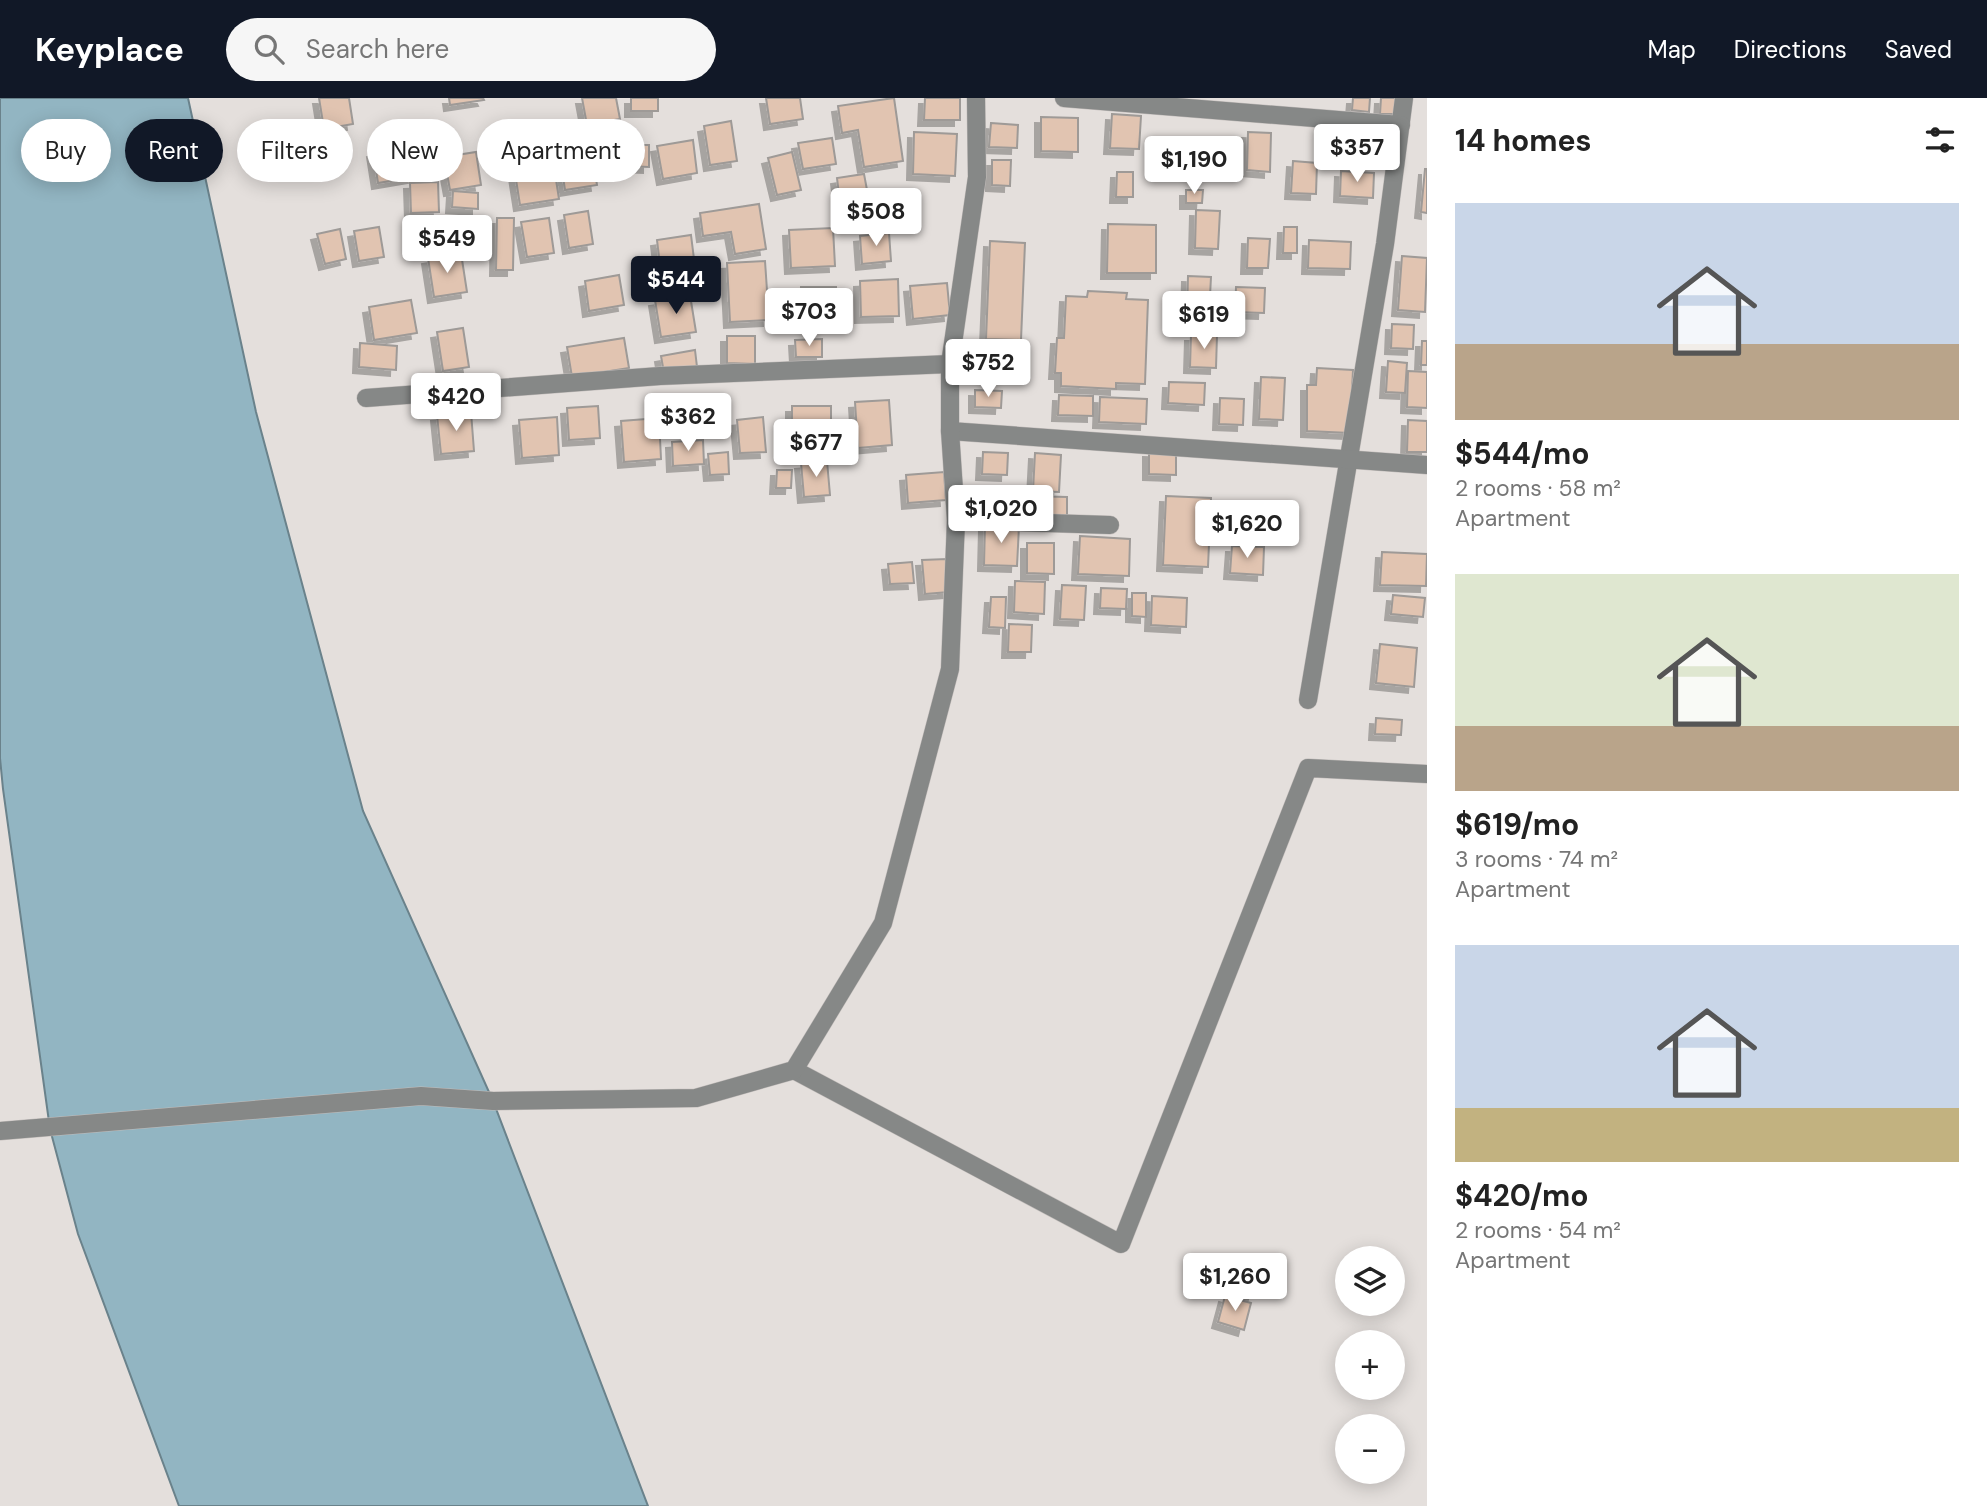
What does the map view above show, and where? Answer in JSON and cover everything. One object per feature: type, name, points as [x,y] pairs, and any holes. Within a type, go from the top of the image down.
[{"type":"street","points":[[0,1131],[421,1096],[493,1101],[696,1098],[794,1070],[883,923],[950,669],[956,520],[950,431],[950,364],[977,177],[976,98]]},
{"type":"street","points":[[1064,98],[1401,125]]},
{"type":"street","points":[[1308,700],[1385,244],[1404,98]]},
{"type":"street","points":[[366,398],[660,376],[950,364]]},
{"type":"street","points":[[950,431],[1349,458],[1427,466]]},
{"type":"street","points":[[956,520],[1110,525]]},
{"type":"street","points":[[794,1070],[1121,1244],[1308,768],[1427,774]]},
{"type":"water","points":[[0,98],[188,98],[193,119],[125,119],[125,182],[206,182],[256,412],[363,811],[493,1101],[648,1506],[179,1506],[78,1234],[50,1129],[0,758]]},
{"type":"building","points":[[319,98],[349,98],[352,119],[322,119]]},
{"type":"building","points":[[449,98],[483,98],[484,100],[450,105]]},
{"type":"building","points":[[582,98],[616,98],[620,119],[586,119]]},
{"type":"building","points":[[631,98],[658,98],[658,111],[631,111]]},
{"type":"building","points":[[766,98],[800,98],[803,119],[770,124]]},
{"type":"building","points":[[894,98],[903,161],[864,167],[858,130],[842,133],[838,106]]},
{"type":"building","points":[[925,98],[960,98],[960,120],[924,120]]},
{"type":"building","points":[[1353,98],[1370,98],[1369,112],[1352,110]]},
{"type":"building","points":[[1381,98],[1402,98],[1402,114],[1380,114]]},
{"type":"building","points":[[1112,114],[1141,116],[1139,149],[1110,148]]},
{"type":"building","points":[[1041,117],[1078,118],[1078,152],[1041,151]]},
{"type":"building","points":[[731,121],[737,161],[710,165],[704,126]]},
{"type":"building","points":[[991,123],[1018,125],[1017,148],[989,147]]},
{"type":"building","points":[[914,132],[957,134],[955,176],[913,174]]},
{"type":"building","points":[[1248,132],[1271,133],[1270,172],[1247,170]]},
{"type":"building","points":[[1182,137],[1208,138],[1207,171],[1181,170]]},
{"type":"building","points":[[832,138],[836,164],[803,169],[798,143]]},
{"type":"building","points":[[693,140],[697,173],[663,179],[657,146]]},
{"type":"building","points":[[645,145],[649,145],[649,167],[645,167]]},
{"type":"building","points":[[476,152],[477,182],[481,182],[481,185],[450,190],[449,182],[463,182],[463,154]]},
{"type":"building","points":[[792,152],[801,190],[777,195],[768,158]]},
{"type":"building","points":[[992,160],[1011,160],[1010,186],[992,185]]},
{"type":"building","points":[[1293,161],[1317,163],[1316,194],[1291,193]]},
{"type":"building","points":[[1427,169],[1427,213],[1421,212]]},
{"type":"building","points":[[1341,171],[1374,173],[1373,198],[1340,196]]},
{"type":"building","points":[[1117,172],[1133,172],[1133,197],[1116,197]]},
{"type":"building","points":[[864,174],[867,190],[839,194],[837,178]]},
{"type":"building","points":[[438,182],[439,212],[411,213],[410,183]]},
{"type":"building","points":[[516,182],[556,182],[559,199],[520,205]]},
{"type":"building","points":[[564,182],[597,182],[597,185],[565,190]]},
{"type":"building","points":[[1186,190],[1203,190],[1202,203],[1186,203]]},
{"type":"building","points":[[453,191],[478,193],[478,209],[452,207]]},
{"type":"building","points":[[759,204],[766,249],[735,254],[731,232],[703,236],[700,213]]},
{"type":"building","points":[[878,205],[880,220],[859,223],[857,209]]},
{"type":"building","points":[[1196,210],[1220,211],[1218,249],[1195,248]]},
{"type":"building","points":[[588,211],[593,244],[569,248],[564,215]]},
{"type":"building","points":[[497,218],[514,218],[513,270],[496,270]]},
{"type":"building","points":[[549,218],[554,253],[527,257],[521,222]]},
{"type":"building","points":[[1108,224],[1156,225],[1156,273],[1107,273]]},
{"type":"building","points":[[379,227],[384,257],[359,261],[354,231]]},
{"type":"building","points":[[1284,227],[1297,227],[1297,253],[1283,253]]},
{"type":"building","points":[[833,228],[835,266],[791,268],[789,230]]},
{"type":"building","points":[[340,229],[346,259],[325,264],[317,234]]},
{"type":"building","points":[[889,233],[891,261],[862,264],[860,236]]},
{"type":"building","points":[[691,235],[695,267],[661,273],[657,240]]},
{"type":"building","points":[[1248,238],[1270,239],[1268,268],[1247,268]]},
{"type":"building","points":[[1309,240],[1351,242],[1350,269],[1308,268]]},
{"type":"building","points":[[990,241],[1025,243],[1021,340],[986,339]]},
{"type":"building","points":[[461,253],[467,292],[434,297],[428,258]]},
{"type":"building","points":[[1402,256],[1427,258],[1425,312],[1398,310]]},
{"type":"building","points":[[765,261],[769,320],[730,322],[727,263]]},
{"type":"building","points":[[619,275],[624,305],[589,311],[585,281]]},
{"type":"building","points":[[1188,276],[1211,277],[1209,315],[1187,314]]},
{"type":"building","points":[[898,279],[899,316],[861,317],[860,281]]},
{"type":"building","points":[[947,283],[950,315],[913,319],[910,286]]},
{"type":"building","points":[[801,287],[836,287],[836,321],[800,320]]},
{"type":"building","points":[[1236,287],[1265,288],[1264,313],[1235,312]]},
{"type":"building","points":[[1088,291],[1127,293],[1126,299],[1148,300],[1145,384],[1116,383],[1116,389],[1061,386],[1061,373],[1055,373],[1057,338],[1064,338],[1066,296],[1087,297]]},
{"type":"building","points":[[690,295],[696,332],[661,337],[655,300]]},
{"type":"building","points":[[411,300],[417,333],[374,340],[369,307]]},
{"type":"building","points":[[1392,324],[1414,325],[1413,349],[1391,348]]},
{"type":"building","points":[[463,328],[469,367],[443,371],[437,332]]},
{"type":"building","points":[[1191,335],[1217,335],[1216,368],[1190,367]]},
{"type":"building","points":[[727,336],[755,336],[755,364],[727,363]]},
{"type":"building","points":[[624,338],[629,368],[572,377],[567,347]]},
{"type":"building","points":[[822,339],[822,357],[796,357],[795,340]]},
{"type":"building","points":[[1422,341],[1427,341],[1427,365],[1421,365]]},
{"type":"building","points":[[360,343],[397,346],[396,370],[359,367]]},
{"type":"building","points":[[695,350],[697,367],[664,373],[661,356]]},
{"type":"building","points":[[1388,361],[1407,363],[1405,393],[1386,392]]},
{"type":"building","points":[[1317,368],[1353,370],[1350,433],[1307,431],[1307,385],[1316,385]]},
{"type":"building","points":[[1408,371],[1427,372],[1427,408],[1407,407]]},
{"type":"building","points":[[1261,377],[1285,378],[1283,420],[1259,419]]},
{"type":"building","points":[[1169,382],[1205,383],[1204,405],[1168,403]]},
{"type":"building","points":[[975,390],[1002,391],[1001,408],[975,407]]},
{"type":"building","points":[[701,394],[703,419],[670,422],[668,396]]},
{"type":"building","points":[[1059,395],[1093,396],[1093,416],[1058,415]]},
{"type":"building","points":[[1100,397],[1147,399],[1146,424],[1099,422]]},
{"type":"building","points":[[1220,398],[1244,399],[1243,425],[1219,424]]},
{"type":"building","points":[[889,400],[892,445],[858,448],[855,402]]},
{"type":"building","points":[[598,406],[600,438],[569,440],[567,408]]},
{"type":"building","points":[[792,406],[831,406],[831,435],[792,434]]},
{"type":"building","points":[[471,412],[474,451],[441,454],[437,415]]},
{"type":"building","points":[[557,417],[559,455],[522,458],[519,420]]},
{"type":"building","points":[[763,417],[766,452],[740,453],[737,420]]},
{"type":"building","points":[[659,418],[661,459],[624,462],[621,421]]},
{"type":"building","points":[[1408,420],[1427,421],[1427,452],[1407,452]]},
{"type":"building","points":[[703,440],[704,464],[673,466],[672,442]]},
{"type":"building","points":[[1149,451],[1176,452],[1176,475],[1149,474]]},
{"type":"building","points":[[728,452],[729,474],[710,475],[708,454]]},
{"type":"building","points":[[983,452],[1008,453],[1007,475],[982,474]]},
{"type":"building","points":[[1035,453],[1061,455],[1059,492],[1033,491]]},
{"type":"building","points":[[827,461],[830,495],[804,497],[801,463]]},
{"type":"building","points":[[777,470],[792,470],[791,488],[776,488]]},
{"type":"building","points":[[944,472],[946,500],[908,503],[906,475]]},
{"type":"building","points":[[1029,496],[1067,497],[1067,519],[1028,518]]},
{"type":"building","points":[[1166,496],[1211,498],[1208,567],[1163,565]]},
{"type":"building","points":[[1224,502],[1259,505],[1256,536],[1221,532]]},
{"type":"building","points":[[985,524],[1019,526],[1017,566],[984,565]]},
{"type":"building","points":[[1080,536],[1130,539],[1129,576],[1078,574]]},
{"type":"building","points":[[1027,543],[1054,543],[1054,574],[1027,573]]},
{"type":"building","points":[[1232,546],[1264,547],[1263,575],[1230,573]]},
{"type":"building","points":[[1382,552],[1427,554],[1426,586],[1380,585]]},
{"type":"building","points":[[947,559],[949,592],[925,594],[922,560]]},
{"type":"building","points":[[912,562],[914,583],[890,584],[888,564]]},
{"type":"building","points":[[1015,581],[1045,582],[1044,614],[1014,612]]},
{"type":"building","points":[[1062,585],[1086,586],[1084,620],[1060,619]]},
{"type":"building","points":[[1101,588],[1127,589],[1126,609],[1100,608]]},
{"type":"building","points":[[1132,593],[1146,593],[1146,617],[1132,616]]},
{"type":"building","points":[[1393,595],[1425,598],[1423,617],[1391,614]]},
{"type":"building","points":[[1152,596],[1187,598],[1186,627],[1151,625]]},
{"type":"building","points":[[991,597],[1006,597],[1005,628],[989,627]]},
{"type":"building","points":[[1009,624],[1032,625],[1031,652],[1008,652]]},
{"type":"building","points":[[1380,644],[1417,648],[1414,687],[1376,683]]},
{"type":"building","points":[[1376,718],[1402,720],[1401,735],[1375,734]]},
{"type":"building","points":[[1220,1261],[1260,1272],[1253,1297],[1213,1286]]},
{"type":"building","points":[[1225,1296],[1251,1303],[1244,1330],[1218,1322]]}]
